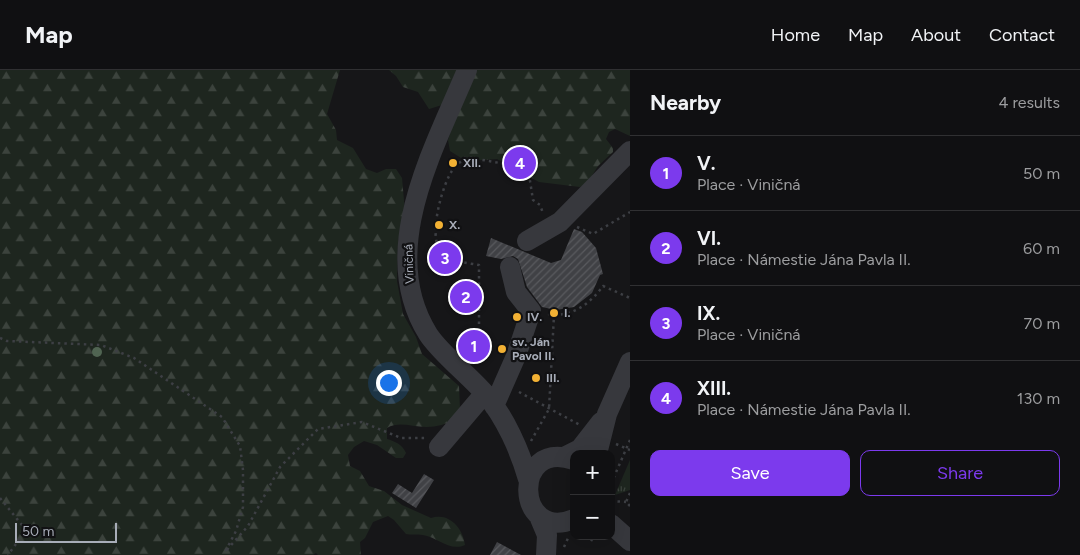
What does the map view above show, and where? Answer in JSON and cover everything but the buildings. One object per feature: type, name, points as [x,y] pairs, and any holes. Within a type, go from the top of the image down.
[{"type":"street","name":"Viničná","points":[[467,70],[419,185],[407,244],[410,290],[428,334],[490,400],[510,435],[523,461],[528,479],[527,495],[539,516],[552,554]]},
{"type":"street","points":[[527,241],[560,222],[627,146]]},
{"type":"street","points":[[439,447],[480,400],[490,400],[504,383],[516,356],[531,310],[516,292],[510,267]]},
{"type":"street","points":[[528,479],[533,471],[580,449],[607,414],[630,362]]},
{"type":"street","points":[[603,447],[607,414]]},
{"type":"street","points":[[510,435],[533,454],[562,459]]},
{"type":"street","points":[[539,516],[554,522],[570,525],[552,554]]},
{"type":"street","points":[[615,528],[630,543]]},
{"type":"street","points":[[615,537],[630,543]]},
{"type":"path","points":[[479,370],[480,265],[456,260],[440,250],[434,234],[440,200],[453,168],[466,158],[528,168],[533,200],[540,205],[545,218]]},
{"type":"path","points":[[593,234],[630,212]]},
{"type":"path","points":[[530,442],[548,409],[554,315],[584,306],[594,298],[603,286],[630,298]]},
{"type":"path","points":[[0,338],[7,341],[101,345],[134,358],[222,417],[240,446],[243,470],[242,507],[236,531],[224,553]]},
{"type":"path","points":[[504,383],[587,429]]},
{"type":"path","points":[[224,553],[248,526],[280,466],[318,429],[362,422],[400,438],[427,438],[439,447]]},
{"type":"path","points":[[615,476],[628,449],[630,440]]},
{"type":"path","points":[[603,447],[628,449]]},
{"type":"path","points":[[626,502],[630,493]]},
{"type":"path","points":[[0,498],[26,530],[8,555]]},
{"type":"path","points":[[615,501],[626,502],[630,506]]},
{"type":"path","points":[[552,554],[568,538],[570,525]]},
{"type":"green space","points":[[0,70],[340,70],[327,114],[336,130],[337,140],[353,148],[366,169],[377,173],[386,169],[396,169],[402,178],[405,212],[398,241],[397,281],[403,314],[416,337],[422,354],[459,386],[460,409],[456,419],[441,425],[426,427],[396,425],[387,428],[387,439],[403,447],[406,453],[403,458],[396,458],[377,445],[364,441],[354,447],[348,455],[350,466],[360,471],[369,486],[384,491],[402,505],[431,518],[444,517],[449,519],[458,527],[465,545],[454,547],[428,536],[406,534],[388,516],[373,522],[365,538],[360,542],[361,555],[318,555],[316,553],[313,555],[0,555]]},
{"type":"green space","points":[[389,70],[458,70],[442,105],[429,109],[418,92],[403,87],[396,76]]},
{"type":"green space","points":[[471,70],[630,70],[630,136],[615,129],[609,132],[606,139],[613,148],[613,152],[598,166],[588,182],[580,187],[539,182],[497,159],[466,161],[450,151],[448,140]]},
{"type":"green space","points":[[630,460],[630,490],[615,495]]},
{"type":"place","name":"XII.","points":[[453,163]]},
{"type":"place","name":"XIII.","points":[[520,163]]},
{"type":"place","name":"X.","points":[[439,225]]},
{"type":"place","name":"IX.","points":[[445,258]]},
{"type":"place","name":"VI.","points":[[466,297]]},
{"type":"place","name":"I.","points":[[554,313]]},
{"type":"place","name":"IV.","points":[[517,317]]},
{"type":"place","name":"V.","points":[[474,346]]},
{"type":"place","name":"sv. Ján Pavol II.","points":[[502,349]]},
{"type":"place","name":"III.","points":[[536,378]]}]
